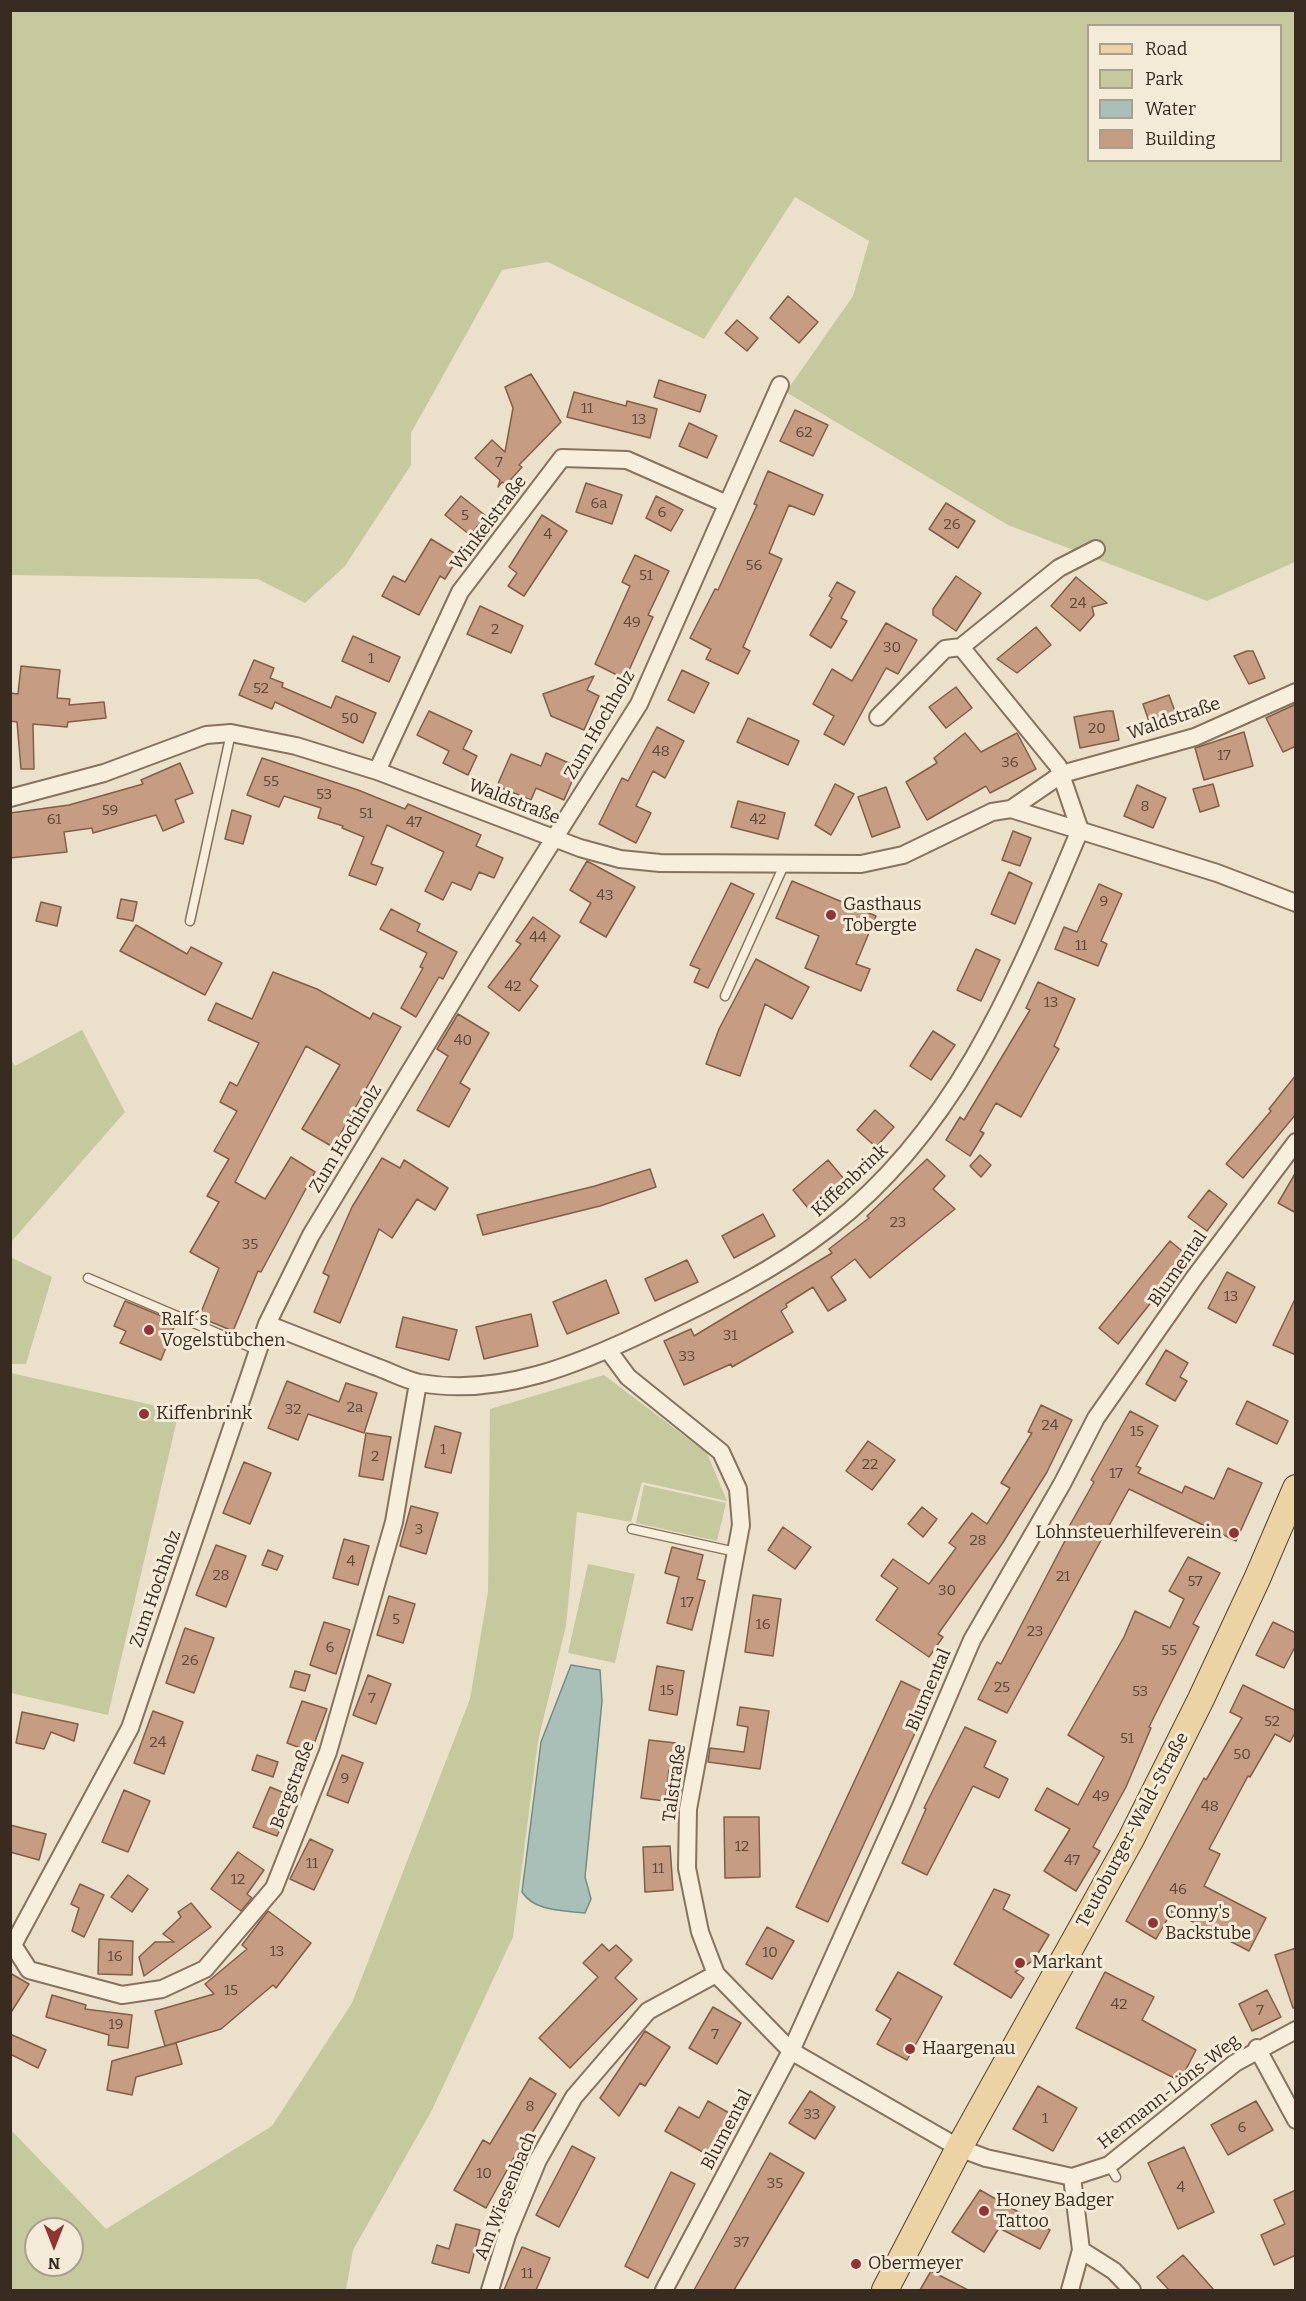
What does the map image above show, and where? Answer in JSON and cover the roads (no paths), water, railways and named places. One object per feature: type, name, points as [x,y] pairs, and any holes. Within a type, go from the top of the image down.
[{"type":"main road","name":"Teutoburger-Wald-Straße","points":[[885,2290],[959,2148],[1131,1839],[1212,1677],[1296,1488]]},
{"type":"street","name":"Zum Hochholz","points":[[13,1945],[130,1728],[267,1324],[312,1235],[554,838],[639,704],[780,385]]},
{"type":"street","name":"Winkelstraße","points":[[377,771],[460,592],[562,458],[627,460],[727,504]]},
{"type":"street","points":[[878,717],[945,649],[961,647],[1059,568],[1096,549]]},
{"type":"street","points":[[961,647],[1062,774],[1080,830]]},
{"type":"street","name":"Waldstraße","points":[[10,798],[104,773],[206,735],[231,733],[296,746],[377,771],[580,848],[630,860],[660,863],[784,866],[861,864],[903,855],[992,812],[1011,809],[1062,774],[1196,736],[1296,692]]},
{"type":"street","points":[[1011,809],[1217,873],[1296,903]]},
{"type":"street","name":"Kiffenbrink","points":[[267,1324],[418,1383],[478,1387],[540,1374],[608,1350],[723,1295],[776,1265],[831,1226],[899,1163],[935,1120],[990,1033],[1015,983],[1080,830]]},
{"type":"street","name":"Blumental","points":[[664,2290],[791,2051],[902,1804],[972,1640],[1062,1484],[1096,1418],[1194,1278],[1296,1142]]},
{"type":"street","name":"Talstraße","points":[[608,1350],[628,1377],[721,1452],[738,1489],[741,1525],[688,1809],[687,1868],[700,1932],[716,1974],[791,2051],[959,2148]]},
{"type":"street","name":"Bergstraße","points":[[13,1945],[29,1970],[122,1995],[162,1989],[205,1969],[274,1888],[328,1752],[394,1522],[418,1383]]},
{"type":"street","name":"Am Wiesenbach","points":[[490,2290],[507,2235],[538,2160],[574,2097],[648,2011],[716,1974]]},
{"type":"street","name":"Hermann-Löns-Weg","points":[[1072,2177],[1113,2171],[1155,2125],[1257,2048],[1296,2030]]},
{"type":"street","points":[[1257,2048],[1296,2120]]},
{"type":"street","points":[[959,2148],[986,2158],[1072,2177],[1081,2250],[1070,2290]]},
{"type":"street","points":[[1081,2250],[1114,2271],[1132,2290]]},
{"type":"lane","points":[[190,921],[231,733]]},
{"type":"lane","points":[[725,996],[784,866]]},
{"type":"lane","points":[[88,1278],[257,1350]]},
{"type":"lane","points":[[632,1529],[736,1552]]},
{"type":"water","points":[[571,1665],[600,1670],[602,1701],[585,1877],[591,1899],[585,1913],[542,1907],[528,1899],[522,1892],[541,1742]]},
{"type":"place","name":"Gasthaus Tobergte","points":[[831,915]]},
{"type":"place","name":"Ralf´s Vogelstübchen","points":[[149,1330]]},
{"type":"place","name":"Kiffenbrink","points":[[144,1414]]},
{"type":"place","name":"Lohnsteuerhilfeverein","points":[[1234,1533]]},
{"type":"place","name":"Conny's Backstube","points":[[1153,1923]]},
{"type":"place","name":"Markant","points":[[1020,1963]]},
{"type":"place","name":"Haargenau","points":[[910,2049]]},
{"type":"place","name":"Honey Badger Tattoo","points":[[984,2211]]},
{"type":"place","name":"Obermeyer","points":[[856,2264]]}]
